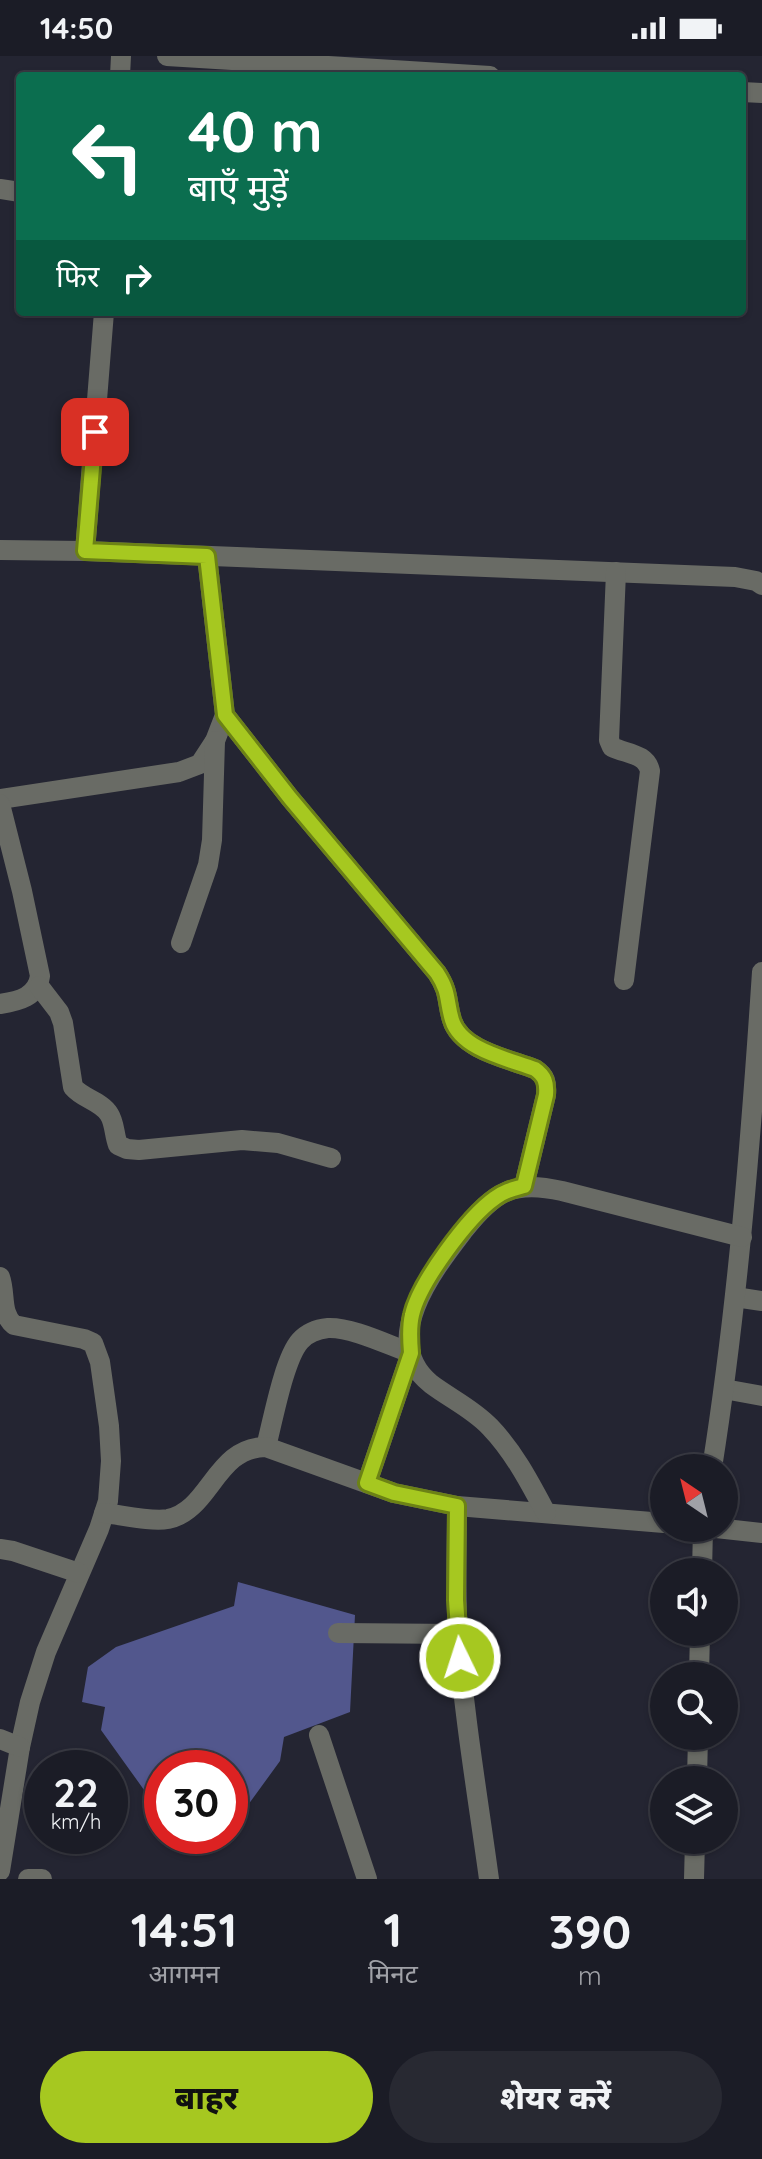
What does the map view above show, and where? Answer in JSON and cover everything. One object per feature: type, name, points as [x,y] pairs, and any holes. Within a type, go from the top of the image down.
[{"type":"street","points":[[167,56],[425,72]]},
{"type":"street","points":[[85,551],[104,316]]},
{"type":"street","points":[[0,550],[735,577],[762,585]]},
{"type":"street","points":[[0,1004],[31,995],[39,986],[40,976],[22,891],[3,829],[0,802],[179,772],[200,764],[215,741],[225,715],[207,556]]},
{"type":"street","points":[[616,572],[609,740],[612,747],[642,758],[650,771],[624,980]]},
{"type":"street","points":[[225,715],[290,798],[437,973],[449,997],[452,1021],[461,1037],[470,1045],[535,1069],[543,1075],[547,1084],[546,1095],[524,1186]]},
{"type":"street","points":[[181,943],[208,865],[212,840],[215,741]]},
{"type":"street","points":[[714,1454],[742,1237],[756,1164],[762,972]]},
{"type":"street","points":[[39,986],[59,1012],[63,1023],[73,1087],[79,1094],[107,1110],[118,1145],[139,1150],[242,1140],[278,1143],[331,1158]]},
{"type":"street","points":[[546,1513],[522,1470],[491,1427],[432,1384],[415,1365],[410,1339],[412,1314],[435,1268],[477,1214],[506,1191],[524,1186],[542,1186],[742,1237]]},
{"type":"street","points":[[0,1277],[3,1311],[6,1319],[14,1325],[93,1343],[100,1362],[109,1426],[110,1481],[104,1513],[46,1652],[30,1702],[10,1743],[0,1871]]},
{"type":"street","points":[[735,1297],[762,1301]]},
{"type":"street","points":[[266,1447],[290,1358],[301,1340],[313,1331],[329,1328],[347,1330],[411,1353]]},
{"type":"street","points":[[367,1483],[411,1353]]},
{"type":"street","points":[[724,1389],[762,1396]]},
{"type":"street","points":[[104,1513],[167,1519],[183,1512],[226,1463],[239,1453],[251,1447],[266,1447],[394,1493],[457,1506],[650,1522]]},
{"type":"street","points":[[457,1506],[456,1600],[462,1683],[489,1879]]},
{"type":"street","points":[[738,1530],[762,1533]]},
{"type":"street","points":[[0,1549],[79,1573]]},
{"type":"street","points":[[338,1633],[458,1634]]},
{"type":"street","points":[[319,1735],[367,1879]]},
{"type":"street","points":[[694,1879],[695,1854]]},
{"type":"street","points":[[28,1879],[42,1879]]},
{"type":"water","points":[[238,1582],[355,1615],[350,1712],[284,1737],[280,1761],[248,1805],[248,1750],[144,1750],[144,1790],[128,1768],[128,1750],[115,1750],[101,1730],[105,1707],[82,1702],[88,1667],[116,1647],[234,1606]]},
{"type":"route","points":[[95,432],[85,551],[207,556],[225,715],[290,798],[437,973],[449,997],[452,1021],[461,1037],[470,1045],[535,1069],[543,1075],[547,1084],[524,1186],[506,1191],[477,1214],[422,1289],[412,1314],[411,1353],[367,1483],[394,1493],[457,1506],[456,1600],[460,1658]]}]
